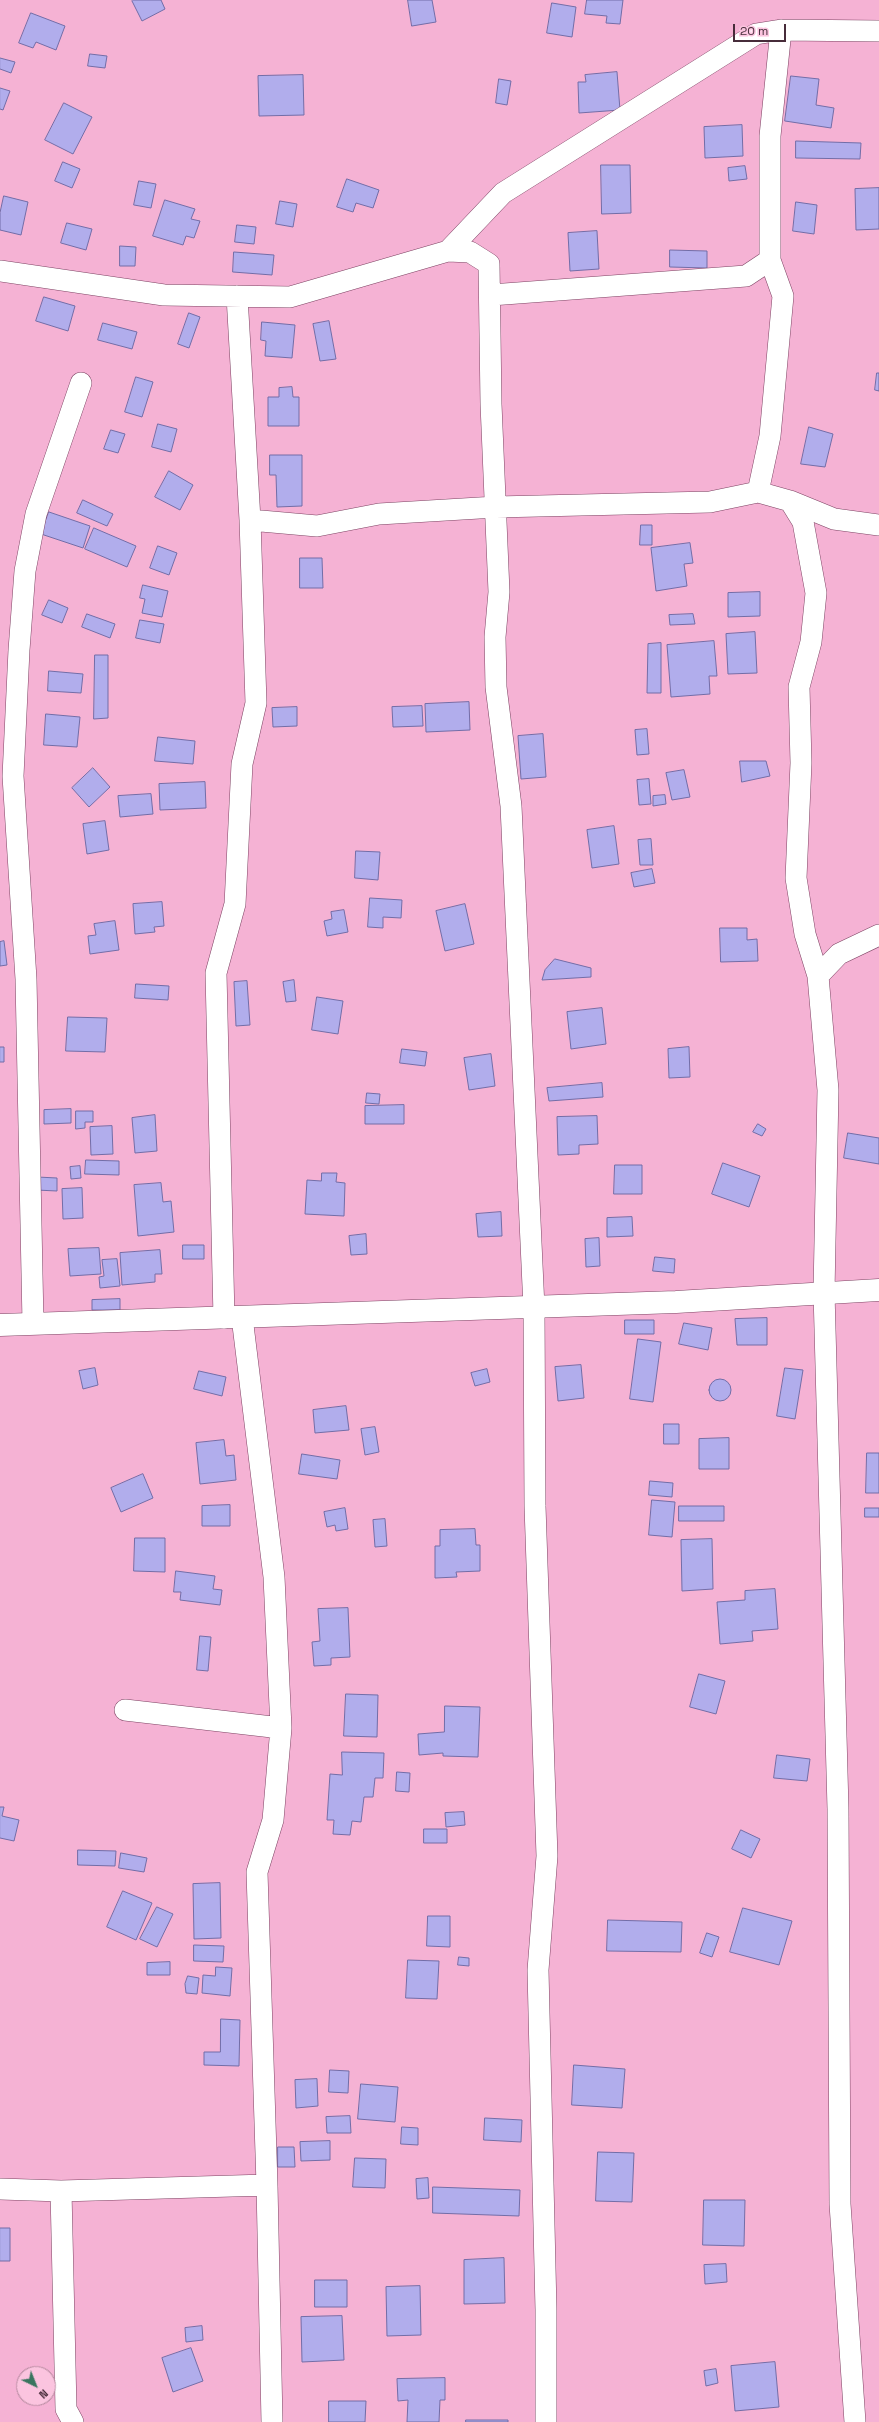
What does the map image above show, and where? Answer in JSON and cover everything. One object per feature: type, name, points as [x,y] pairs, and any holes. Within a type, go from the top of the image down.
[{"type":"main road","points":[[0,1325],[534,1308],[676,1302],[824,1292],[879,1290]]},
{"type":"street","points":[[448,251],[503,193],[756,34],[781,30],[879,31]]},
{"type":"street","points":[[758,492],[770,436],[783,296],[770,260],[770,136],[781,30]]},
{"type":"street","points":[[0,272],[164,295],[290,297],[448,251],[470,252],[489,264],[491,295],[491,404],[498,592],[495,637],[496,687],[511,806],[534,1308],[535,1506],[547,1856],[538,1970],[546,2302],[546,2422]]},
{"type":"street","points":[[491,295],[746,276],[770,260]]},
{"type":"street","points":[[237,296],[250,520],[256,702],[242,764],[235,904],[216,973],[233,1317],[274,1577],[281,1728],[273,1820],[257,1872],[267,2186],[272,2422]]},
{"type":"street","points":[[33,1323],[26,979],[7,777],[25,571],[36,514],[81,383]]},
{"type":"street","points":[[250,520],[317,526],[379,514],[496,507],[710,502],[758,492],[790,501],[834,519],[879,525]]},
{"type":"street","points":[[790,501],[803,522],[816,593],[811,642],[799,687],[801,763],[796,878],[805,934],[818,976],[828,1090],[824,1292],[838,1808],[840,2204],[854,2422]]},
{"type":"street","points":[[818,976],[839,954],[879,935]]},
{"type":"street","points":[[125,1710],[281,1728]]},
{"type":"street","points":[[0,2189],[61,2191],[267,2186]]},
{"type":"street","points":[[61,2191],[66,2409],[73,2422]]},
{"type":"building","points":[[161,0],[165,9],[142,21],[132,1]]},
{"type":"building","points":[[408,0],[432,0],[436,22],[412,26]]},
{"type":"building","points":[[587,0],[623,0],[620,24],[606,23],[607,16],[585,14]]},
{"type":"building","points":[[552,3],[576,7],[572,37],[547,33]]},
{"type":"building","points":[[31,13],[65,26],[56,50],[36,42],[33,48],[19,43]]},
{"type":"building","points":[[90,54],[107,56],[105,68],[88,66]]},
{"type":"building","points":[[0,58],[15,62],[11,73],[0,69]]},
{"type":"building","points":[[617,72],[620,110],[579,113],[578,82],[586,82],[585,75]]},
{"type":"building","points":[[303,75],[304,115],[259,116],[258,76]]},
{"type":"building","points":[[791,76],[819,79],[816,105],[834,108],[831,128],[785,121]]},
{"type":"building","points":[[499,79],[511,81],[507,105],[496,103]]},
{"type":"building","points":[[0,88],[10,91],[3,110],[0,109]]},
{"type":"building","points":[[64,103],[92,117],[73,154],[45,140]]},
{"type":"building","points":[[742,125],[743,156],[705,158],[704,127]]},
{"type":"building","points":[[796,141],[861,143],[860,159],[796,158]]},
{"type":"building","points":[[63,162],[80,169],[72,188],[55,181]]},
{"type":"building","points":[[601,165],[630,165],[631,213],[602,214]]},
{"type":"building","points":[[745,166],[747,179],[729,181],[728,168]]},
{"type":"building","points":[[347,179],[379,190],[373,208],[356,203],[353,212],[337,207]]},
{"type":"building","points":[[139,181],[156,184],[151,208],[134,205]]},
{"type":"building","points":[[879,188],[879,229],[856,230],[855,189]]},
{"type":"building","points":[[4,196],[28,202],[21,235],[0,230],[0,213]]},
{"type":"building","points":[[165,200],[195,209],[191,219],[200,221],[194,238],[186,236],[183,245],[153,236]]},
{"type":"building","points":[[280,201],[297,204],[293,227],[276,224]]},
{"type":"building","points":[[796,202],[817,205],[814,234],[793,231]]},
{"type":"building","points":[[67,223],[92,229],[86,250],[61,243]]},
{"type":"building","points":[[237,225],[256,227],[254,244],[235,242]]},
{"type":"building","points":[[597,231],[599,269],[570,271],[568,233]]},
{"type":"building","points":[[120,246],[136,247],[135,266],[120,266]]},
{"type":"building","points":[[670,250],[707,251],[707,268],[670,267]]},
{"type":"building","points":[[234,252],[274,255],[272,275],[233,272]]},
{"type":"building","points":[[44,297],[75,306],[68,331],[36,321]]},
{"type":"building","points":[[189,313],[200,317],[189,348],[178,344]]},
{"type":"building","points":[[329,321],[336,359],[320,361],[313,324]]},
{"type":"building","points":[[262,322],[295,325],[292,358],[265,356],[266,341],[261,340]]},
{"type":"building","points":[[103,323],[137,332],[132,349],[98,340]]},
{"type":"building","points":[[877,373],[879,373],[879,391],[875,390]]},
{"type":"building","points":[[136,377],[153,382],[142,417],[125,412]]},
{"type":"building","points":[[292,387],[293,397],[299,397],[299,426],[268,426],[268,397],[279,397],[279,388]]},
{"type":"building","points":[[158,424],[177,429],[171,452],[152,447]]},
{"type":"building","points":[[809,427],[833,434],[825,467],[801,464]]},
{"type":"building","points":[[111,430],[125,434],[118,453],[104,449]]},
{"type":"building","points":[[270,455],[302,455],[302,506],[277,507],[276,475],[270,475]]},
{"type":"building","points":[[169,471],[193,485],[180,510],[155,497]]},
{"type":"building","points":[[83,500],[113,514],[107,526],[77,513]]},
{"type":"building","points":[[49,512],[90,526],[83,548],[41,534]]},
{"type":"building","points":[[641,525],[652,525],[652,545],[640,545]]},
{"type":"building","points":[[94,528],[136,546],[127,567],[85,549]]},
{"type":"building","points":[[690,543],[693,563],[684,564],[687,586],[656,591],[651,548]]},
{"type":"building","points":[[158,546],[177,553],[169,575],[150,568]]},
{"type":"building","points":[[300,558],[322,558],[323,588],[300,588]]},
{"type":"building","points":[[143,585],[168,591],[162,617],[142,613],[145,599],[140,598]]},
{"type":"building","points":[[760,592],[760,616],[728,617],[728,593]]},
{"type":"building","points":[[49,600],[68,608],[62,623],[42,615]]},
{"type":"building","points":[[87,614],[115,624],[110,638],[82,627]]},
{"type":"building","points":[[693,614],[695,624],[670,625],[669,615]]},
{"type":"building","points":[[140,620],[164,624],[160,643],[136,638]]},
{"type":"building","points":[[755,632],[757,673],[728,674],[726,634]]},
{"type":"building","points":[[714,641],[717,676],[709,676],[710,694],[671,697],[667,645]]},
{"type":"building","points":[[661,643],[661,693],[647,693],[648,644]]},
{"type":"building","points":[[95,655],[108,655],[108,718],[94,719]]},
{"type":"building","points":[[49,671],[83,674],[81,693],[48,691]]},
{"type":"building","points":[[469,702],[470,730],[426,732],[425,704]]},
{"type":"building","points":[[422,706],[423,726],[393,727],[392,707]]},
{"type":"building","points":[[297,707],[297,726],[273,727],[272,708]]},
{"type":"building","points":[[46,714],[80,717],[77,747],[44,745]]},
{"type":"building","points":[[647,729],[649,754],[637,755],[635,730]]},
{"type":"building","points":[[543,734],[546,777],[521,779],[518,736]]},
{"type":"building","points":[[158,737],[195,741],[193,764],[155,761]]},
{"type":"building","points":[[740,761],[766,761],[770,776],[742,782]]},
{"type":"building","points":[[93,768],[110,787],[89,807],[72,788]]},
{"type":"building","points":[[684,770],[690,797],[672,800],[666,773]]},
{"type":"building","points":[[649,779],[651,804],[639,805],[637,780]]},
{"type":"building","points":[[205,782],[206,808],[160,810],[159,784]]},
{"type":"building","points":[[151,794],[153,814],[120,817],[118,796]]},
{"type":"building","points":[[665,795],[666,804],[653,806],[653,796]]},
{"type":"building","points":[[105,821],[109,850],[87,854],[83,824]]},
{"type":"building","points":[[614,826],[619,864],[592,868],[587,830]]},
{"type":"building","points":[[651,839],[653,865],[640,865],[638,840]]},
{"type":"building","points":[[356,851],[380,852],[378,880],[355,878]]},
{"type":"building","points":[[652,869],[655,883],[634,887],[631,873]]},
{"type":"building","points":[[370,898],[402,900],[401,918],[383,917],[383,928],[368,927]]},
{"type":"building","points":[[162,902],[164,926],[154,927],[155,932],[135,934],[133,904]]},
{"type":"building","points":[[465,904],[474,944],[445,951],[436,911]]},
{"type":"building","points":[[344,910],[348,932],[327,936],[324,921],[332,919],[331,912]]},
{"type":"building","points":[[115,921],[119,950],[90,954],[88,936],[96,935],[94,924]]},
{"type":"building","points":[[720,928],[747,928],[747,940],[757,939],[758,961],[721,962]]},
{"type":"building","points":[[4,941],[7,965],[0,966],[0,942]]},
{"type":"building","points":[[555,959],[591,968],[591,977],[542,980],[545,970]]},
{"type":"building","points":[[294,980],[296,1001],[286,1002],[283,982]]},
{"type":"building","points":[[247,981],[250,1025],[236,1026],[234,982]]},
{"type":"building","points":[[136,984],[169,986],[168,1000],[135,998]]},
{"type":"building","points":[[317,997],[343,1001],[338,1034],[312,1030]]},
{"type":"building","points":[[602,1008],[606,1044],[571,1049],[567,1012]]},
{"type":"building","points":[[68,1017],[107,1018],[105,1052],[66,1051]]},
{"type":"building","points":[[0,1047],[4,1047],[4,1062],[0,1062]]},
{"type":"building","points":[[689,1047],[690,1077],[669,1078],[668,1049]]},
{"type":"building","points":[[402,1049],[427,1052],[425,1066],[400,1063]]},
{"type":"building","points":[[491,1054],[495,1086],[469,1090],[464,1058]]},
{"type":"building","points":[[602,1083],[603,1097],[549,1101],[547,1088]]},
{"type":"building","points":[[367,1093],[380,1094],[379,1104],[366,1103]]},
{"type":"building","points":[[404,1105],[404,1124],[365,1124],[365,1106]]},
{"type":"building","points":[[71,1109],[71,1123],[44,1124],[44,1110]]},
{"type":"building","points":[[76,1111],[93,1111],[93,1122],[85,1122],[85,1128],[76,1129]]},
{"type":"building","points":[[155,1115],[157,1151],[135,1153],[132,1118]]},
{"type":"building","points":[[597,1116],[598,1144],[579,1145],[579,1154],[558,1155],[557,1117]]},
{"type":"building","points":[[758,1124],[766,1129],[762,1136],[753,1132]]},
{"type":"building","points":[[112,1126],[113,1154],[91,1155],[90,1127]]},
{"type":"building","points":[[848,1133],[879,1138],[879,1164],[844,1158]]},
{"type":"building","points":[[86,1160],[119,1161],[119,1175],[85,1174]]},
{"type":"building","points":[[723,1163],[760,1176],[749,1207],[712,1194]]},
{"type":"building","points":[[615,1165],[642,1165],[642,1194],[614,1194]]},
{"type":"building","points":[[80,1166],[81,1178],[71,1179],[70,1167]]},
{"type":"building","points":[[322,1173],[337,1173],[336,1182],[345,1183],[344,1216],[305,1214],[307,1180],[321,1181]]},
{"type":"building","points":[[37,1177],[57,1178],[57,1191],[36,1190]]},
{"type":"building","points":[[161,1183],[163,1202],[171,1201],[174,1232],[138,1236],[134,1185]]},
{"type":"building","points":[[82,1188],[83,1218],[63,1219],[62,1189]]},
{"type":"building","points":[[501,1212],[502,1236],[478,1237],[476,1214]]},
{"type":"building","points":[[632,1217],[633,1236],[607,1237],[607,1218]]},
{"type":"building","points":[[366,1234],[367,1254],[351,1255],[349,1236]]},
{"type":"building","points":[[599,1238],[600,1266],[586,1267],[585,1239]]},
{"type":"building","points":[[183,1245],[204,1245],[204,1259],[183,1259]]},
{"type":"building","points":[[99,1248],[101,1274],[70,1276],[68,1249]]},
{"type":"building","points":[[160,1250],[162,1274],[155,1274],[155,1282],[122,1285],[120,1253]]},
{"type":"building","points":[[655,1257],[675,1259],[674,1273],[653,1271]]},
{"type":"building","points":[[117,1259],[120,1286],[100,1288],[99,1277],[104,1276],[102,1260]]},
{"type":"building","points":[[120,1299],[120,1310],[92,1310],[92,1300]]},
{"type":"building","points":[[767,1318],[767,1345],[737,1345],[735,1319]]},
{"type":"building","points":[[625,1320],[654,1320],[654,1334],[625,1334]]},
{"type":"building","points":[[684,1323],[712,1328],[708,1350],[679,1344]]},
{"type":"building","points":[[638,1339],[661,1342],[653,1402],[630,1399]]},
{"type":"building","points":[[581,1365],[584,1398],[558,1401],[555,1367]]},
{"type":"building","points":[[95,1368],[98,1385],[83,1389],[79,1371]]},
{"type":"building","points":[[785,1368],[803,1370],[795,1419],[777,1416]]},
{"type":"building","points":[[487,1369],[490,1382],[475,1386],[471,1373]]},
{"type":"building","points":[[199,1371],[226,1377],[222,1396],[194,1389]]},
{"type":"building","points":[[720,1379],[728,1382],[731,1390],[728,1398],[720,1401],[712,1398],[709,1390],[712,1382]]},
{"type":"building","points":[[346,1406],[349,1430],[315,1433],[313,1410]]},
{"type":"building","points":[[664,1424],[679,1424],[679,1444],[664,1444]]},
{"type":"building","points":[[375,1427],[379,1452],[365,1455],[361,1429]]},
{"type":"building","points":[[729,1438],[729,1469],[699,1469],[699,1439]]},
{"type":"building","points":[[224,1440],[226,1456],[234,1455],[236,1480],[200,1484],[196,1443]]},
{"type":"building","points":[[867,1453],[879,1453],[879,1493],[866,1493]]},
{"type":"building","points":[[302,1454],[340,1460],[337,1479],[299,1474]]},
{"type":"building","points":[[143,1474],[153,1498],[121,1512],[111,1488]]},
{"type":"building","points":[[650,1481],[673,1483],[672,1497],[649,1495]]},
{"type":"building","points":[[652,1500],[675,1502],[672,1537],[649,1535]]},
{"type":"building","points":[[230,1505],[230,1526],[202,1526],[202,1506]]},
{"type":"building","points":[[679,1506],[724,1506],[724,1521],[679,1521]]},
{"type":"building","points":[[345,1508],[348,1529],[336,1531],[335,1525],[327,1527],[324,1512]]},
{"type":"building","points":[[865,1508],[879,1508],[879,1517],[865,1517]]},
{"type":"building","points":[[385,1519],[387,1546],[375,1547],[373,1520]]},
{"type":"building","points":[[475,1529],[476,1545],[480,1545],[480,1571],[456,1572],[457,1577],[435,1578],[435,1546],[440,1546],[440,1530]]},
{"type":"building","points":[[135,1538],[165,1538],[165,1572],[134,1571]]},
{"type":"building","points":[[712,1539],[713,1589],[682,1591],[681,1540]]},
{"type":"building","points":[[176,1571],[215,1576],[213,1589],[222,1590],[220,1605],[180,1600],[181,1592],[174,1592]]},
{"type":"building","points":[[775,1589],[778,1629],[752,1631],[753,1641],[720,1644],[717,1602],[745,1600],[745,1591]]},
{"type":"building","points":[[348,1608],[350,1657],[331,1658],[331,1665],[314,1666],[312,1642],[320,1641],[318,1609]]},
{"type":"building","points":[[200,1636],[211,1637],[208,1671],[197,1670]]},
{"type":"building","points":[[699,1674],[725,1681],[716,1714],[690,1707]]},
{"type":"building","points":[[346,1694],[378,1695],[377,1737],[344,1736]]},
{"type":"building","points":[[445,1706],[480,1707],[478,1757],[443,1756],[443,1753],[419,1755],[418,1734],[444,1732]]},
{"type":"building","points":[[342,1752],[384,1753],[383,1778],[375,1778],[373,1797],[364,1797],[361,1822],[352,1821],[350,1835],[333,1834],[334,1820],[327,1820],[330,1774],[342,1775]]},
{"type":"building","points":[[777,1755],[810,1759],[807,1781],[774,1778]]},
{"type":"building","points":[[397,1772],[410,1773],[409,1792],[396,1791]]},
{"type":"building","points":[[0,1807],[4,1807],[2,1816],[19,1820],[14,1841],[0,1838]]},
{"type":"building","points":[[464,1812],[465,1825],[446,1827],[445,1813]]},
{"type":"building","points":[[424,1829],[447,1829],[447,1843],[424,1843]]},
{"type":"building","points":[[741,1830],[760,1839],[751,1858],[732,1849]]},
{"type":"building","points":[[78,1850],[116,1851],[115,1866],[78,1865]]},
{"type":"building","points":[[121,1853],[147,1858],[144,1872],[119,1868]]},
{"type":"building","points":[[220,1883],[221,1938],[194,1939],[193,1884]]},
{"type":"building","points":[[123,1891],[152,1903],[136,1940],[107,1927]]},
{"type":"building","points":[[157,1907],[173,1914],[157,1947],[140,1939]]},
{"type":"building","points":[[743,1908],[792,1921],[779,1965],[730,1952]]},
{"type":"building","points":[[428,1916],[450,1916],[450,1947],[427,1946]]},
{"type":"building","points":[[608,1920],[682,1922],[681,1952],[607,1951]]},
{"type":"building","points":[[707,1933],[719,1937],[712,1957],[700,1953]]},
{"type":"building","points":[[194,1945],[224,1946],[223,1962],[194,1961]]},
{"type":"building","points":[[459,1957],[469,1958],[469,1966],[458,1965]]},
{"type":"building","points":[[408,1960],[439,1961],[437,1999],[406,1998]]},
{"type":"building","points":[[170,1962],[170,1975],[147,1975],[147,1963]]},
{"type":"building","points":[[216,1967],[232,1968],[230,1996],[202,1993],[203,1975],[215,1976]]},
{"type":"building","points":[[188,1976],[199,1978],[197,1994],[186,1993],[185,1984]]},
{"type":"building","points":[[221,2019],[240,2020],[239,2066],[204,2065],[204,2052],[220,2052]]},
{"type":"building","points":[[574,2065],[625,2069],[622,2108],[572,2105]]},
{"type":"building","points":[[330,2070],[349,2071],[348,2093],[329,2092]]},
{"type":"building","points":[[317,2079],[318,2106],[296,2108],[295,2080]]},
{"type":"building","points":[[361,2084],[398,2087],[395,2122],[358,2119]]},
{"type":"building","points":[[350,2116],[351,2133],[327,2133],[326,2117]]},
{"type":"building","points":[[485,2118],[522,2120],[521,2142],[484,2140]]},
{"type":"building","points":[[402,2127],[418,2128],[418,2145],[401,2144]]},
{"type":"building","points":[[330,2141],[330,2160],[301,2161],[300,2142]]},
{"type":"building","points":[[278,2147],[294,2147],[295,2167],[278,2167]]},
{"type":"building","points":[[598,2152],[634,2153],[632,2202],[596,2201]]},
{"type":"building","points":[[355,2158],[386,2159],[385,2188],[353,2187]]},
{"type":"building","points":[[428,2178],[429,2198],[417,2199],[416,2179]]},
{"type":"building","points":[[433,2187],[520,2190],[519,2216],[433,2213]]},
{"type":"building","points":[[704,2200],[745,2200],[744,2246],[703,2245]]},
{"type":"building","points":[[0,2228],[10,2228],[10,2261],[0,2261]]},
{"type":"building","points":[[504,2258],[505,2303],[464,2304],[464,2260]]},
{"type":"building","points":[[726,2264],[727,2282],[705,2284],[704,2265]]},
{"type":"building","points":[[315,2280],[347,2280],[347,2307],[315,2307]]},
{"type":"building","points":[[420,2286],[421,2335],[387,2336],[386,2287]]},
{"type":"building","points":[[342,2316],[344,2360],[302,2362],[301,2317]]},
{"type":"building","points":[[202,2326],[203,2340],[186,2342],[185,2328]]},
{"type":"building","points":[[191,2348],[203,2381],[173,2392],[162,2358]]},
{"type":"building","points":[[775,2362],[779,2407],[735,2411],[731,2366]]},
{"type":"building","points":[[716,2369],[718,2383],[706,2386],[704,2371]]},
{"type":"building","points":[[445,2378],[445,2400],[440,2400],[439,2422],[407,2422],[408,2400],[398,2401],[397,2379]]},
{"type":"building","points":[[329,2401],[366,2401],[365,2422],[329,2422]]},
{"type":"building","points":[[466,2420],[508,2420],[508,2422],[466,2422]]}]
